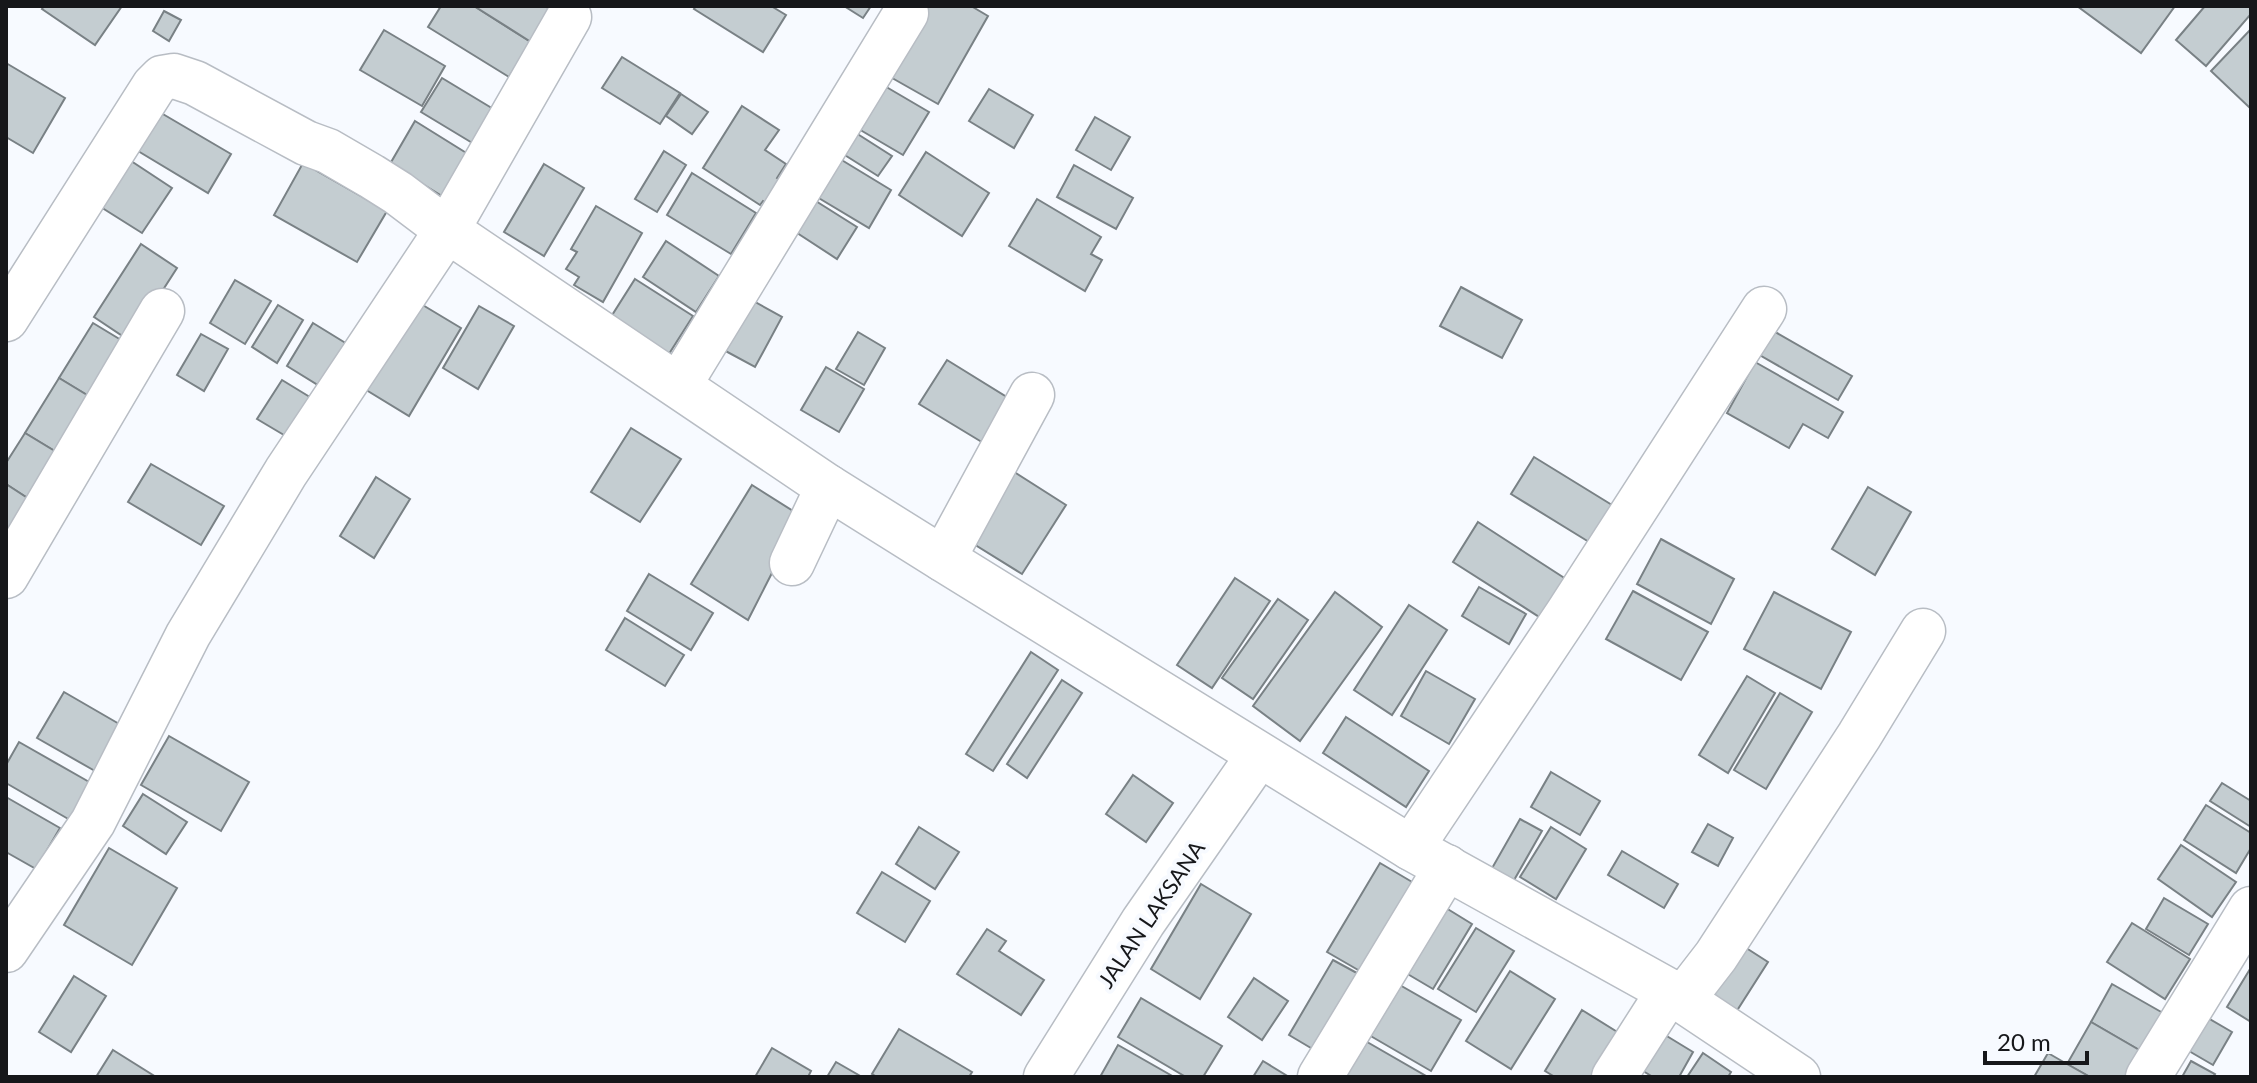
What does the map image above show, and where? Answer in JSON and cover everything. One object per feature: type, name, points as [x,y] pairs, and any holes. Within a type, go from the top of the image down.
[{"type":"street","points":[[679,385],[906,13]]},
{"type":"street","points":[[6,950],[93,822],[188,635],[286,472],[447,230],[569,17]]},
{"type":"street","points":[[6,319],[162,78],[174,76],[195,83],[306,143],[328,151],[398,193],[447,230],[828,487],[1429,858],[1675,996],[1798,1077]]},
{"type":"street","points":[[1320,1077],[1429,858],[1568,613],[1764,309]]},
{"type":"street","points":[[6,576],[162,311]]},
{"type":"street","points":[[943,559],[1032,395]]},
{"type":"street","points":[[792,563],[828,487]]},
{"type":"street","points":[[1614,1077],[1675,996],[1716,956],[1859,736],[1923,631]]},
{"type":"street","name":"JALAN LAKSANA","points":[[1046,1077],[1143,922],[1259,755]]},
{"type":"street","points":[[2148,1077],[2251,909]]},
{"type":"building","points":[[44,6],[122,6],[95,45],[42,9]]},
{"type":"building","points":[[441,6],[474,6],[531,42],[509,77],[428,27]]},
{"type":"building","points":[[474,6],[545,6],[551,10],[531,42]]},
{"type":"building","points":[[696,6],[771,6],[786,15],[763,52],[694,9]]},
{"type":"building","points":[[844,6],[871,6],[863,18]]},
{"type":"building","points":[[924,6],[971,6],[988,16],[938,104],[885,74]]},
{"type":"building","points":[[2077,6],[2175,6],[2141,53]]},
{"type":"building","points":[[2205,6],[2251,6],[2251,14],[2206,66],[2176,40]]},
{"type":"building","points":[[164,11],[181,20],[169,41],[153,31]]},
{"type":"building","points":[[2251,29],[2251,109],[2211,71]]},
{"type":"building","points":[[384,30],[445,66],[422,106],[360,70]]},
{"type":"building","points":[[622,57],[680,93],[660,124],[602,88]]},
{"type":"building","points":[[6,63],[65,98],[33,153],[6,137]]},
{"type":"building","points":[[442,78],[495,110],[474,144],[421,112]]},
{"type":"building","points":[[871,78],[929,112],[903,155],[845,121]]},
{"type":"building","points":[[989,89],[1033,115],[1014,148],[969,121]]},
{"type":"building","points":[[681,94],[708,112],[692,134],[666,116]]},
{"type":"building","points":[[742,106],[779,130],[765,150],[786,164],[777,178],[782,182],[768,204],[763,201],[760,205],[703,168]]},
{"type":"building","points":[[156,110],[231,154],[208,193],[133,148]]},
{"type":"building","points":[[1095,117],[1130,137],[1111,170],[1076,150]]},
{"type":"building","points":[[415,121],[468,154],[442,196],[390,164]]},
{"type":"building","points":[[845,126],[892,156],[878,176],[832,147]]},
{"type":"building","points":[[664,151],[686,165],[657,212],[635,199]]},
{"type":"building","points":[[926,152],[989,193],[962,236],[899,195]]},
{"type":"building","points":[[119,153],[172,188],[142,233],[88,199]]},
{"type":"building","points":[[840,159],[891,190],[869,228],[817,197]]},
{"type":"building","points":[[303,163],[387,211],[357,262],[274,215]]},
{"type":"building","points":[[544,164],[584,188],[544,256],[504,232]]},
{"type":"building","points":[[1074,165],[1133,198],[1116,229],[1057,197]]},
{"type":"building","points":[[692,173],[756,213],[731,254],[667,215]]},
{"type":"building","points":[[811,198],[857,227],[837,259],[791,229]]},
{"type":"building","points":[[1037,199],[1101,237],[1091,254],[1102,260],[1085,291],[1009,246]]},
{"type":"building","points":[[596,206],[642,233],[603,302],[574,285],[579,277],[566,269],[577,252],[571,249]]},
{"type":"building","points":[[666,241],[719,276],[696,312],[643,277]]},
{"type":"building","points":[[141,244],[177,268],[130,341],[94,317]]},
{"type":"building","points":[[635,279],[693,316],[667,357],[609,320]]},
{"type":"building","points":[[235,280],[271,301],[245,344],[210,323]]},
{"type":"building","points":[[1461,287],[1522,320],[1502,358],[1440,326]]},
{"type":"building","points":[[411,298],[461,328],[409,416],[358,385]]},
{"type":"building","points":[[748,298],[782,317],[755,367],[720,348]]},
{"type":"building","points":[[278,305],[303,320],[277,363],[252,347]]},
{"type":"building","points":[[479,306],[514,326],[478,389],[443,368]]},
{"type":"building","points":[[93,323],[126,343],[92,398],[59,378]]},
{"type":"building","points":[[313,323],[352,347],[326,390],[287,366]]},
{"type":"building","points":[[1770,329],[1852,376],[1838,400],[1756,353]]},
{"type":"building","points":[[858,332],[885,348],[864,385],[836,369]]},
{"type":"building","points":[[201,334],[228,349],[204,391],[177,375]]},
{"type":"building","points":[[947,360],[1018,404],[990,447],[919,404]]},
{"type":"building","points":[[1755,362],[1843,412],[1828,438],[1803,424],[1789,448],[1727,413]]},
{"type":"building","points":[[826,367],[864,389],[839,432],[801,410]]},
{"type":"building","points":[[59,378],[92,398],[58,453],[25,433]]},
{"type":"building","points":[[282,380],[318,402],[294,441],[257,419]]},
{"type":"building","points":[[631,428],[681,459],[640,522],[591,492]]},
{"type":"building","points":[[25,433],[58,453],[29,499],[6,484],[6,463]]},
{"type":"building","points":[[1534,457],[1612,505],[1589,542],[1511,494]]},
{"type":"building","points":[[151,464],[224,506],[201,545],[128,502]]},
{"type":"building","points":[[1008,468],[1066,505],[1022,574],[964,538]]},
{"type":"building","points":[[376,477],[410,499],[374,558],[340,536]]},
{"type":"building","points":[[6,484],[29,499],[6,536]]},
{"type":"building","points":[[752,485],[801,516],[748,620],[691,584]]},
{"type":"building","points":[[1868,487],[1911,512],[1875,575],[1832,549]]},
{"type":"building","points":[[1478,522],[1569,581],[1544,620],[1453,562]]},
{"type":"building","points":[[1661,539],[1734,579],[1711,624],[1637,584]]},
{"type":"building","points":[[649,574],[713,613],[691,650],[627,611]]},
{"type":"building","points":[[1235,578],[1270,601],[1212,688],[1177,665]]},
{"type":"building","points":[[1479,587],[1526,614],[1509,644],[1462,616]]},
{"type":"building","points":[[1633,591],[1708,632],[1681,680],[1606,639]]},
{"type":"building","points":[[1335,592],[1382,627],[1300,741],[1253,706]]},
{"type":"building","points":[[1774,592],[1851,632],[1821,689],[1744,649]]},
{"type":"building","points":[[1278,599],[1308,620],[1253,699],[1222,678]]},
{"type":"building","points":[[1409,605],[1447,630],[1392,715],[1354,690]]},
{"type":"building","points":[[625,618],[684,655],[665,686],[606,650]]},
{"type":"building","points":[[1031,652],[1058,670],[993,771],[966,754]]},
{"type":"building","points":[[1426,671],[1475,699],[1449,744],[1401,716]]},
{"type":"building","points":[[1747,676],[1775,693],[1728,773],[1699,755]]},
{"type":"building","points":[[1062,680],[1082,693],[1027,778],[1007,764]]},
{"type":"building","points":[[64,692],[121,725],[95,771],[37,738]]},
{"type":"building","points":[[1780,693],[1812,712],[1766,789],[1734,770]]},
{"type":"building","points":[[1346,717],[1429,771],[1406,807],[1323,753]]},
{"type":"building","points":[[169,736],[249,782],[221,831],[141,785]]},
{"type":"building","points":[[19,742],[91,783],[70,820],[6,783],[6,765]]},
{"type":"building","points":[[1551,772],[1600,801],[1580,835],[1531,807]]},
{"type":"building","points":[[1133,775],[1173,803],[1146,842],[1106,814]]},
{"type":"building","points":[[2222,783],[2251,801],[2251,827],[2210,801]]},
{"type":"building","points":[[143,794],[187,822],[166,854],[123,826]]},
{"type":"building","points":[[6,797],[60,828],[36,869],[6,852]]},
{"type":"building","points":[[2206,805],[2251,833],[2251,848],[2236,873],[2184,840]]},
{"type":"building","points":[[1520,819],[1542,831],[1509,889],[1487,877]]},
{"type":"building","points":[[1708,824],[1733,838],[1718,866],[1692,852]]},
{"type":"building","points":[[919,827],[959,852],[935,889],[896,864]]},
{"type":"building","points":[[1551,827],[1586,849],[1556,899],[1520,877]]},
{"type":"building","points":[[2181,845],[2236,882],[2212,917],[2158,879]]},
{"type":"building","points":[[109,848],[177,888],[132,965],[64,925]]},
{"type":"building","points":[[1622,851],[1678,884],[1664,908],[1608,875]]},
{"type":"building","points":[[1380,863],[1424,889],[1372,978],[1327,952]]},
{"type":"building","points":[[882,872],[930,901],[905,942],[857,913]]},
{"type":"building","points":[[1201,884],[1251,914],[1200,999],[1151,969]]},
{"type":"building","points":[[2164,898],[2208,924],[2189,955],[2146,929]]},
{"type":"building","points":[[1433,900],[1472,924],[1433,989],[1394,966]]},
{"type":"building","points":[[2132,923],[2190,959],[2165,999],[2107,962]]},
{"type":"building","points":[[1476,928],[1514,951],[1476,1012],[1438,989]]},
{"type":"building","points":[[987,929],[1006,941],[999,951],[1044,980],[1021,1015],[957,974]]},
{"type":"building","points":[[1740,944],[1768,962],[1731,1020],[1703,1001]]},
{"type":"building","points":[[1333,960],[1366,978],[1321,1054],[1289,1035]]},
{"type":"building","points":[[2251,970],[2251,1022],[2227,1007]]},
{"type":"building","points":[[1510,971],[1555,999],[1511,1069],[1466,1041]]},
{"type":"building","points":[[74,976],[106,996],[71,1052],[39,1032]]},
{"type":"building","points":[[1254,978],[1288,1001],[1262,1040],[1228,1017]]},
{"type":"building","points":[[1391,980],[1461,1020],[1431,1071],[1362,1031]]},
{"type":"building","points":[[2112,984],[2163,1013],[2141,1051],[2091,1022]]},
{"type":"building","points":[[1141,998],[1222,1046],[1203,1077],[1186,1077],[1118,1037]]},
{"type":"building","points":[[1582,1010],[1619,1033],[1592,1077],[1555,1077],[1545,1071]]},
{"type":"building","points":[[2201,1014],[2232,1032],[2213,1065],[2182,1047]]},
{"type":"building","points":[[2091,1022],[2141,1051],[2126,1077],[2090,1077],[2067,1064]]},
{"type":"building","points":[[1652,1027],[1693,1052],[1679,1077],[1653,1077],[1630,1063]]},
{"type":"building","points":[[899,1029],[972,1072],[969,1077],[877,1077],[872,1074]]},
{"type":"building","points":[[1355,1035],[1426,1076],[1331,1077]]},
{"type":"building","points":[[1118,1045],[1174,1077],[1100,1077]]},
{"type":"building","points":[[772,1048],[811,1071],[808,1077],[755,1077]]},
{"type":"building","points":[[113,1050],[156,1077],[96,1077]]},
{"type":"building","points":[[1703,1053],[1731,1072],[1728,1077],[1687,1077]]},
{"type":"building","points":[[2048,1053],[2067,1064],[2090,1077],[2034,1077]]},
{"type":"building","points":[[1263,1061],[1289,1077],[1253,1077]]},
{"type":"building","points":[[2191,1061],[2215,1074],[2213,1077],[2182,1077]]},
{"type":"building","points":[[836,1062],[862,1077],[827,1077]]}]
